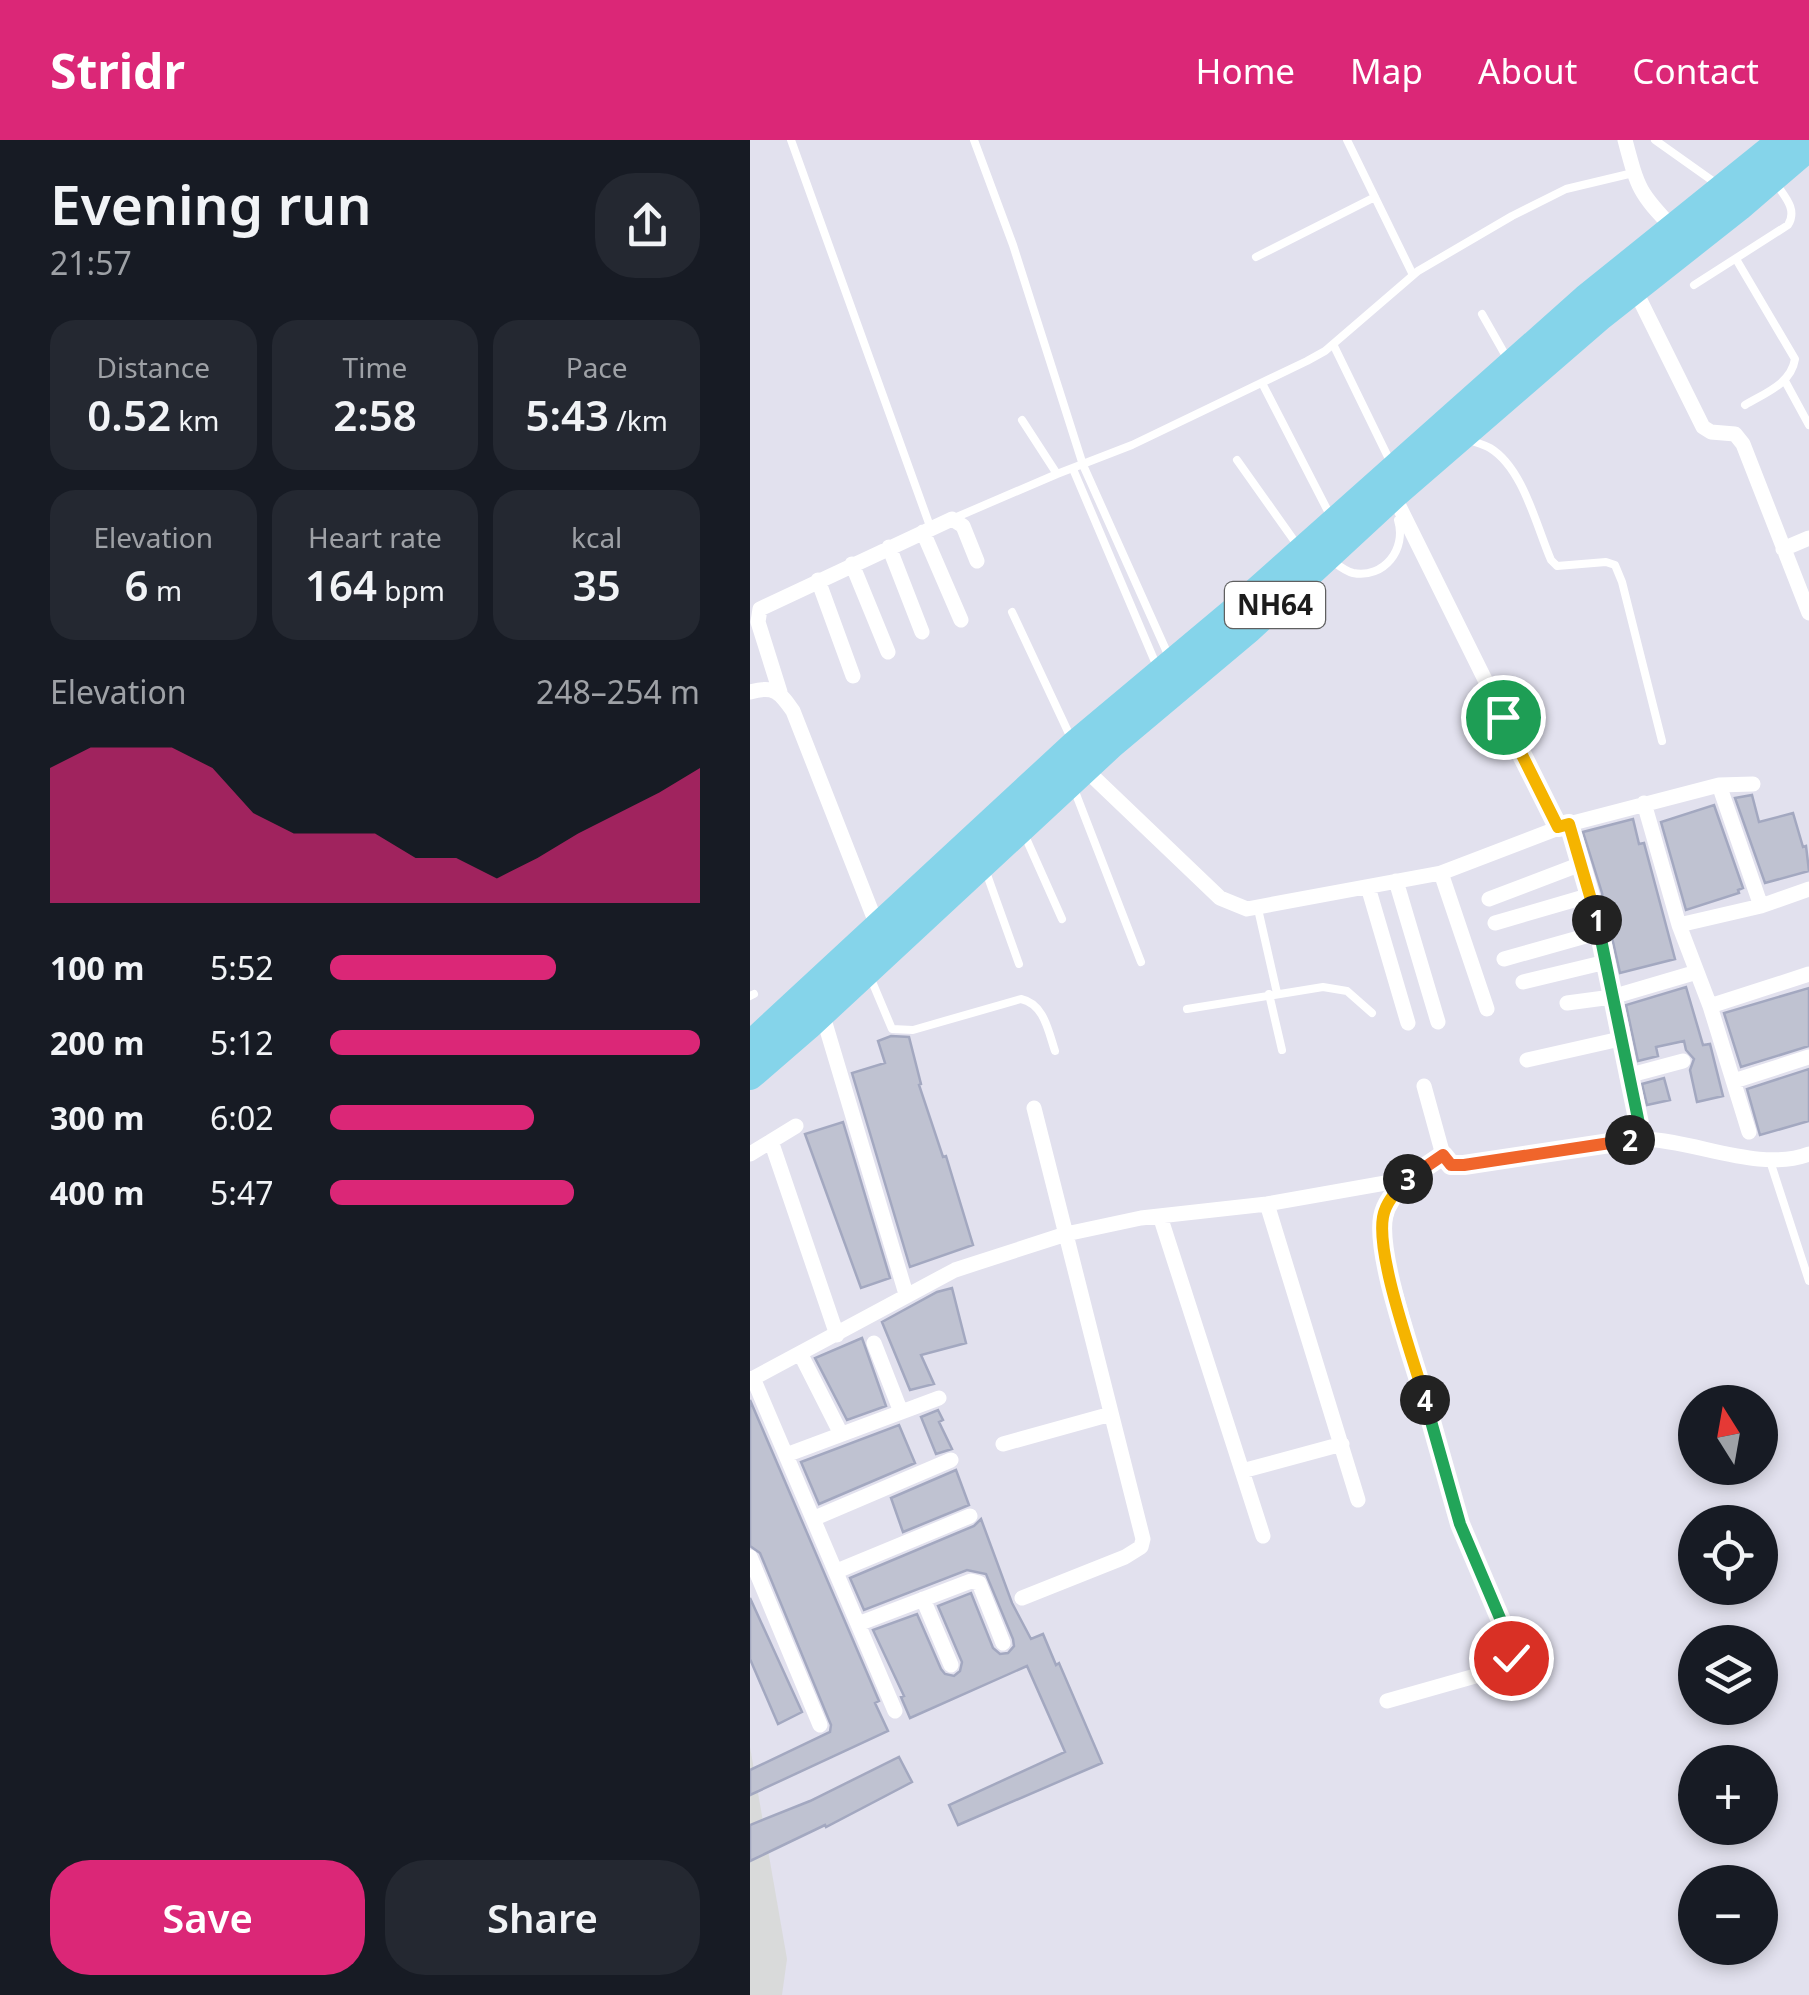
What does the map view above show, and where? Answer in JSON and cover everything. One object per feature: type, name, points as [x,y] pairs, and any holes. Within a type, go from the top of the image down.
[{"type":"highway","name":"NH64","points":[[750,1076],[1021,828],[1073,764],[1166,668],[1314,554],[1333,521],[1463,437],[1629,280],[1674,230],[1782,140]]},
{"type":"highway","name":"NH64","points":[[750,1045],[878,928],[1314,554],[1390,485],[1510,365],[1773,178],[1809,147]]},
{"type":"street","points":[[1625,140],[1644,198],[1674,230]]},
{"type":"street","points":[[1629,280],[1703,427],[1711,432],[1734,434],[1743,444],[1783,548],[1803,585],[1809,612]]},
{"type":"street","points":[[1390,485],[1581,864],[1600,932],[1642,1138]]},
{"type":"street","points":[[878,928],[792,712],[780,692],[761,634],[760,609],[952,519],[963,526],[977,561]]},
{"type":"street","points":[[927,530],[961,620]]},
{"type":"street","points":[[1783,548],[1809,538]]},
{"type":"street","points":[[889,548],[922,632]]},
{"type":"street","points":[[852,564],[888,652]]},
{"type":"street","points":[[818,580],[853,676]]},
{"type":"street","points":[[750,692],[766,687],[780,692]]},
{"type":"street","points":[[1073,764],[1220,898],[1234,906],[1258,909],[1441,873],[1563,826],[1719,785],[1753,784]]},
{"type":"street","points":[[1719,785],[1761,906]]},
{"type":"street","points":[[1644,803],[1679,925],[1710,1006],[1748,1132]]},
{"type":"street","points":[[1489,900],[1581,864]]},
{"type":"street","points":[[1441,873],[1487,1009]]},
{"type":"street","points":[[1396,881],[1438,1022]]},
{"type":"street","points":[[1368,886],[1408,1023]]},
{"type":"street","points":[[1679,925],[1761,906],[1809,889]]},
{"type":"street","points":[[1494,923],[1591,894]]},
{"type":"street","points":[[1504,958],[1600,932]]},
{"type":"street","points":[[1523,982],[1606,962]]},
{"type":"street","points":[[1567,1002],[1612,996],[1697,972]]},
{"type":"street","points":[[1710,1006],[1809,974]]},
{"type":"street","points":[[822,1013],[906,1294]]},
{"type":"street","points":[[1526,1060],[1620,1039]]},
{"type":"street","points":[[1734,1081],[1809,1057]]},
{"type":"street","points":[[1627,1076],[1683,1061]]},
{"type":"street","points":[[1424,1086],[1443,1155],[1451,1165],[1642,1138],[1668,1139],[1770,1161],[1809,1154]]},
{"type":"street","points":[[1022,1598],[1125,1557],[1141,1547],[1143,1539],[1034,1108]]},
{"type":"street","points":[[750,1154],[796,1126]]},
{"type":"street","points":[[771,1142],[837,1335]]},
{"type":"street","points":[[1387,1702],[1500,1669],[1511,1658],[1511,1644],[1460,1524],[1382,1246],[1383,1216],[1390,1198],[1408,1179],[1443,1155]]},
{"type":"street","points":[[895,1711],[815,1518],[751,1379],[955,1270],[1066,1234],[1408,1179]]},
{"type":"street","points":[[1267,1204],[1358,1500]]},
{"type":"street","points":[[1160,1216],[1263,1536]]},
{"type":"street","points":[[874,1343],[901,1412]]},
{"type":"street","points":[[801,1355],[841,1434]]},
{"type":"street","points":[[786,1455],[939,1398]]},
{"type":"street","points":[[1003,1444],[1112,1414]]},
{"type":"street","points":[[1242,1472],[1342,1444]]},
{"type":"street","points":[[815,1518],[950,1460]]},
{"type":"street","points":[[837,1570],[970,1516]]},
{"type":"street","points":[[750,1557],[820,1725]]},
{"type":"street","points":[[858,1624],[971,1581],[979,1583],[1003,1643]]},
{"type":"street","points":[[923,1600],[951,1665]]},
{"type":"lane","points":[[791,140],[927,530]]},
{"type":"lane","points":[[974,140],[1013,244],[1083,465],[1166,668]]},
{"type":"lane","points":[[1346,140],[1413,275]]},
{"type":"lane","points":[[1655,140],[1724,189]]},
{"type":"lane","points":[[952,519],[1132,445],[1316,356],[1413,275],[1544,199],[1566,189],[1634,173]]},
{"type":"lane","points":[[1694,285],[1788,225],[1792,208],[1773,178]]},
{"type":"lane","points":[[1256,256],[1374,197]]},
{"type":"lane","points":[[1736,258],[1792,351],[1794,369],[1786,381],[1745,405]]},
{"type":"lane","points":[[1482,314],[1510,365]]},
{"type":"lane","points":[[1237,460],[1314,554],[1349,572],[1365,573],[1381,569],[1395,556],[1402,540],[1401,525],[1390,485],[1334,344]]},
{"type":"lane","points":[[1786,381],[1809,425]]},
{"type":"lane","points":[[1262,383],[1333,521]]},
{"type":"lane","points":[[1022,420],[1056,474]]},
{"type":"lane","points":[[1463,437],[1490,448],[1505,461],[1557,566],[1606,562],[1614,566],[1622,582],[1662,741]]},
{"type":"lane","points":[[1073,469],[1166,668]]},
{"type":"lane","points":[[1012,612],[1073,764],[1141,962]]},
{"type":"lane","points":[[1021,828],[1062,919]]},
{"type":"lane","points":[[982,864],[1019,964]]},
{"type":"lane","points":[[1258,909],[1282,1050]]},
{"type":"lane","points":[[868,970],[892,1029],[914,1030],[1021,1000],[1033,1002],[1041,1013],[1055,1050]]},
{"type":"lane","points":[[1186,1009],[1337,987],[1372,1013]]},
{"type":"lane","points":[[1770,1161],[1809,1281]]},
{"type":"shaded area","points":[[750,1747],[787,1959],[782,1995],[750,1995]]},
{"type":"building","points":[[1752,795],[1759,822],[1793,813],[1803,847],[1806,846],[1809,871],[1765,883],[1735,798]]},
{"type":"building","points":[[1714,805],[1743,888],[1739,893],[1686,910],[1661,822]]},
{"type":"building","points":[[1633,819],[1639,844],[1644,843],[1675,959],[1620,973],[1583,832]]},
{"type":"building","points":[[1686,987],[1703,1045],[1710,1044],[1723,1096],[1697,1102],[1690,1070],[1694,1059],[1684,1041],[1656,1047],[1658,1056],[1638,1061],[1626,1005]]},
{"type":"building","points":[[1809,988],[1809,1046],[1741,1067],[1724,1013]]},
{"type":"building","points":[[891,1036],[909,1037],[919,1085],[973,1245],[910,1267],[852,1073],[885,1063],[878,1041]]},
{"type":"building","points":[[1809,1069],[1809,1121],[1760,1135],[1747,1089]]},
{"type":"building","points":[[1664,1078],[1670,1100],[1647,1105],[1642,1084]]},
{"type":"building","points":[[843,1122],[890,1278],[861,1288],[805,1134]]},
{"type":"building","points":[[952,1288],[966,1343],[921,1355],[934,1384],[910,1390],[882,1322]]},
{"type":"building","points":[[862,1338],[886,1406],[847,1420],[815,1358]]},
{"type":"building","points":[[750,1400],[879,1701],[875,1703],[888,1731],[750,1795],[750,1770],[830,1732],[831,1725],[760,1553],[750,1546]]},
{"type":"building","points":[[938,1410],[943,1420],[939,1422],[952,1449],[936,1454],[921,1417]]},
{"type":"building","points":[[899,1425],[915,1463],[819,1504],[801,1462]]},
{"type":"building","points":[[956,1470],[969,1505],[903,1532],[891,1498]]},
{"type":"building","points":[[981,1519],[1012,1603],[1031,1639],[1043,1634],[1102,1763],[958,1825],[949,1805],[1065,1752],[1027,1666],[910,1718],[873,1630],[917,1614],[941,1669],[954,1676],[962,1662],[938,1606],[971,1593],[993,1648],[1000,1654],[1008,1653],[1014,1646],[1013,1639],[986,1574],[967,1570],[864,1610],[850,1578],[974,1526]]},
{"type":"building","points":[[750,1598],[802,1712],[778,1724],[750,1659]]},
{"type":"building","points":[[899,1757],[912,1782],[750,1861],[750,1825],[810,1801]]},
{"type":"route","points":[[1503,717],[1558,827],[1569,824],[1600,932],[1642,1138],[1464,1165],[1451,1165],[1443,1155],[1408,1179],[1390,1198],[1383,1216],[1382,1246],[1460,1524],[1511,1644],[1511,1658]]}]
